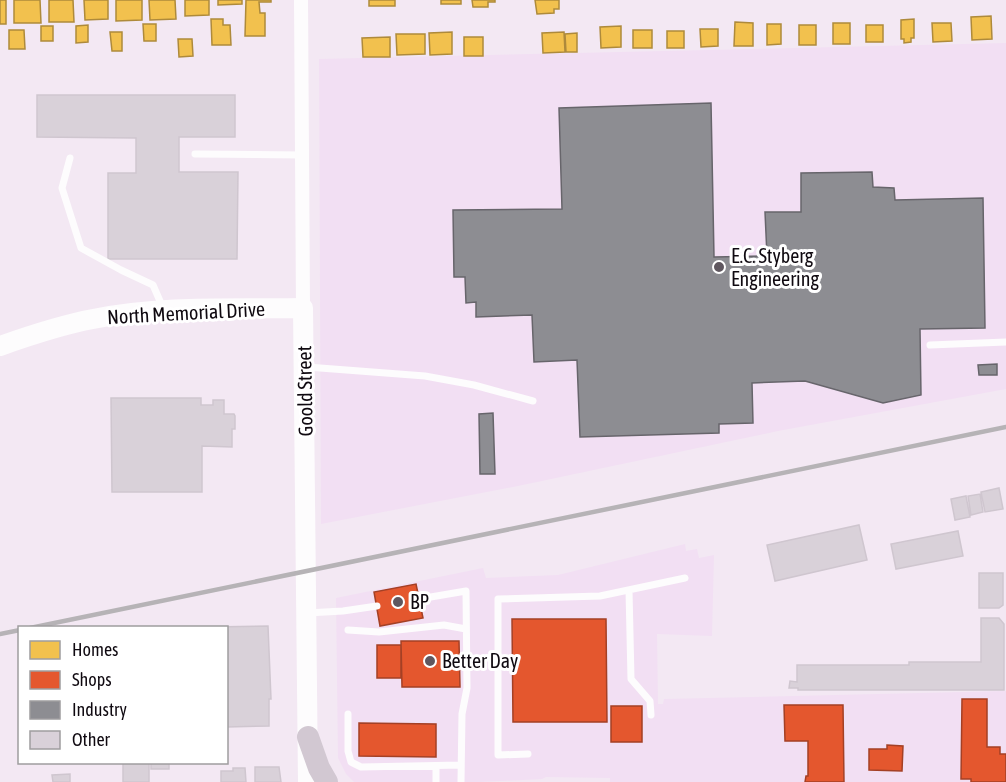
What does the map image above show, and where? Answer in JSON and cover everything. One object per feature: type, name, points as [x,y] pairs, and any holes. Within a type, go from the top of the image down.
[{"type":"main road","name":"North Memorial Drive","points":[[0,346],[48,329],[93,319],[164,311],[303,308]]},
{"type":"main road","name":"Goold Street","points":[[303,308],[308,782]]},
{"type":"main road","points":[[308,737],[319,768],[327,782]]},
{"type":"street","name":"Goold Street","points":[[300,0],[303,308]]},
{"type":"lane","points":[[195,154],[302,155]]},
{"type":"lane","points":[[70,158],[62,188],[81,248],[153,285],[164,311]]},
{"type":"lane","points":[[930,345],[1006,342]]},
{"type":"lane","points":[[304,367],[425,376],[474,385],[533,400]]},
{"type":"lane","points":[[528,754],[498,755],[498,599],[600,596],[685,578]]},
{"type":"lane","points":[[629,590],[631,679],[650,701],[651,715]]},
{"type":"lane","points":[[419,599],[466,591],[467,688],[462,714],[461,782]]},
{"type":"lane","points":[[308,613],[377,606]]},
{"type":"lane","points":[[348,630],[379,632],[444,625],[466,628]]},
{"type":"lane","points":[[348,714],[348,751],[351,762],[361,767],[461,765]]},
{"type":"lane","points":[[436,766],[436,782]]},
{"type":"shaded area","points":[[1006,43],[1006,389],[778,431],[518,486],[321,524],[319,59]]},
{"type":"shaded area","points":[[685,544],[686,551],[697,549],[699,558],[714,555],[712,636],[657,634],[658,704],[663,704],[664,699],[1006,691],[1006,782],[610,782],[610,778],[546,777],[480,782],[354,782],[346,774],[338,758],[336,598],[483,568],[486,578],[558,575]]},
{"type":"building: Homes","points":[[0,0],[6,0],[6,24],[0,24]]},
{"type":"building: Homes","points":[[14,0],[40,0],[41,23],[14,23]]},
{"type":"building: Homes","points":[[49,0],[73,0],[74,22],[49,22]]},
{"type":"building: Homes","points":[[84,0],[108,0],[108,19],[85,20]]},
{"type":"building: Homes","points":[[116,0],[142,0],[142,20],[116,21]]},
{"type":"building: Homes","points":[[149,0],[175,0],[176,19],[150,20]]},
{"type":"building: Homes","points":[[185,0],[209,0],[209,15],[185,16]]},
{"type":"building: Homes","points":[[218,0],[242,0],[242,4],[218,5]]},
{"type":"building: Homes","points":[[246,0],[271,0],[271,2],[259,2],[260,13],[265,13],[265,36],[245,36]]},
{"type":"building: Homes","points":[[369,0],[395,0],[395,6],[369,6]]},
{"type":"building: Homes","points":[[441,0],[461,0],[461,4],[441,4]]},
{"type":"building: Homes","points":[[472,0],[495,0],[495,2],[488,2],[488,7],[473,7]]},
{"type":"building: Homes","points":[[535,0],[559,0],[559,9],[554,9],[554,13],[537,14]]},
{"type":"building: Homes","points":[[991,16],[992,39],[972,40],[971,17]]},
{"type":"building: Homes","points":[[211,19],[223,19],[223,25],[230,25],[231,45],[212,45]]},
{"type":"building: Homes","points":[[914,19],[914,38],[911,38],[911,42],[904,43],[904,39],[901,39],[901,20]]},
{"type":"building: Homes","points":[[735,22],[753,23],[753,46],[734,46]]},
{"type":"building: Homes","points":[[833,23],[850,23],[850,44],[833,44]]},
{"type":"building: Homes","points":[[932,23],[951,23],[952,41],[933,42]]},
{"type":"building: Homes","points":[[143,24],[156,24],[156,41],[144,41]]},
{"type":"building: Homes","points":[[767,24],[781,24],[781,44],[767,45]]},
{"type":"building: Homes","points":[[88,25],[88,42],[76,43],[76,26]]},
{"type":"building: Homes","points":[[799,25],[816,25],[816,45],[799,45]]},
{"type":"building: Homes","points":[[866,25],[883,25],[883,42],[866,42]]},
{"type":"building: Homes","points":[[41,26],[53,26],[53,41],[41,41]]},
{"type":"building: Homes","points":[[621,26],[621,47],[601,48],[600,27]]},
{"type":"building: Homes","points":[[700,29],[718,29],[718,46],[701,47]]},
{"type":"building: Homes","points":[[9,30],[24,30],[25,49],[9,49]]},
{"type":"building: Homes","points":[[633,30],[652,30],[652,48],[633,48]]},
{"type":"building: Homes","points":[[667,31],[684,31],[684,48],[667,48]]},
{"type":"building: Homes","points":[[110,32],[122,32],[122,51],[112,51]]},
{"type":"building: Homes","points":[[452,32],[452,54],[430,55],[429,33]]},
{"type":"building: Homes","points":[[564,32],[565,52],[543,53],[542,33]]},
{"type":"building: Homes","points":[[577,33],[577,52],[566,52],[565,34]]},
{"type":"building: Homes","points":[[396,34],[425,34],[425,54],[397,55]]},
{"type":"building: Homes","points":[[390,37],[390,57],[363,57],[362,38]]},
{"type":"building: Homes","points":[[464,37],[483,37],[483,56],[464,56]]},
{"type":"building: Homes","points":[[178,39],[192,39],[193,56],[179,57]]},
{"type":"building: Shops","name":"BP","points":[[416,584],[423,618],[380,626],[374,592]]},
{"type":"building: Shops","points":[[512,619],[606,619],[607,722],[513,722]]},
{"type":"building: Shops","name":"Better Day","points":[[401,641],[459,641],[460,687],[402,687]]},
{"type":"building: Shops","points":[[377,645],[401,645],[401,678],[377,678]]},
{"type":"building: Shops","points":[[962,699],[987,699],[987,747],[1000,747],[1000,754],[1006,754],[1006,782],[971,782],[971,779],[961,779]]},
{"type":"building: Shops","points":[[784,705],[843,705],[844,782],[805,782],[808,776],[808,741],[785,741]]},
{"type":"building: Shops","points":[[611,706],[642,706],[642,742],[611,742]]},
{"type":"building: Shops","points":[[359,723],[436,724],[436,757],[359,756]]},
{"type":"building: Shops","points":[[887,745],[903,746],[902,771],[869,770],[869,749],[887,749]]},
{"type":"building: Industry","name":"E.C. Styberg Engineering","points":[[711,103],[714,257],[767,256],[765,212],[801,212],[801,173],[872,172],[873,187],[894,188],[895,200],[983,198],[985,328],[920,329],[921,395],[883,403],[805,381],[752,383],[753,423],[719,424],[719,433],[580,437],[577,360],[534,362],[532,315],[476,317],[476,302],[466,303],[465,277],[454,277],[453,210],[562,209],[559,108]]},
{"type":"building: Industry","points":[[997,364],[997,375],[979,375],[978,365]]},
{"type":"building: Industry","points":[[493,413],[495,474],[480,474],[479,414]]},
{"type":"building: Other","points":[[37,95],[235,95],[235,137],[179,137],[179,172],[238,172],[237,259],[108,259],[108,173],[136,173],[136,138],[37,137]]},
{"type":"building: Other","points":[[111,398],[201,398],[201,405],[213,405],[213,400],[224,400],[224,414],[235,416],[232,447],[202,446],[202,492],[112,492]]},
{"type":"building: Other","points":[[999,488],[1003,509],[985,512],[981,492]]},
{"type":"building: Other","points":[[980,494],[983,512],[971,515],[968,496]]},
{"type":"building: Other","points":[[966,496],[970,517],[955,520],[951,499]]},
{"type":"building: Other","points":[[859,525],[867,560],[775,581],[767,545]]},
{"type":"building: Other","points":[[958,531],[963,556],[896,569],[891,544]]},
{"type":"building: Other","points":[[979,573],[1003,573],[1003,605],[999,608],[979,608]]},
{"type":"building: Other","points":[[981,618],[999,618],[1004,624],[1004,690],[798,690],[798,688],[789,688],[790,681],[797,682],[797,665],[909,665],[909,662],[981,662]]},
{"type":"building: Other","points":[[268,626],[271,699],[269,699],[269,726],[228,727],[228,627]]},
{"type":"building: Other","points":[[123,764],[149,764],[149,782],[123,782]]},
{"type":"building: Other","points":[[151,764],[169,764],[169,769],[151,769]]},
{"type":"building: Other","points":[[255,767],[279,767],[281,782],[255,782]]},
{"type":"building: Other","points":[[233,768],[245,768],[246,782],[221,782],[221,771],[233,771]]},
{"type":"building: Other","points":[[70,774],[70,782],[53,782],[52,775]]},
{"type":"railway","points":[[40,626],[1006,427]]},
{"type":"railway","points":[[0,634],[18,630]]},
{"type":"place","name":"E.C. Styberg Engineering","points":[[719,267]]},
{"type":"place","name":"BP","points":[[398,602]]},
{"type":"place","name":"Better Day","points":[[430,661]]}]
